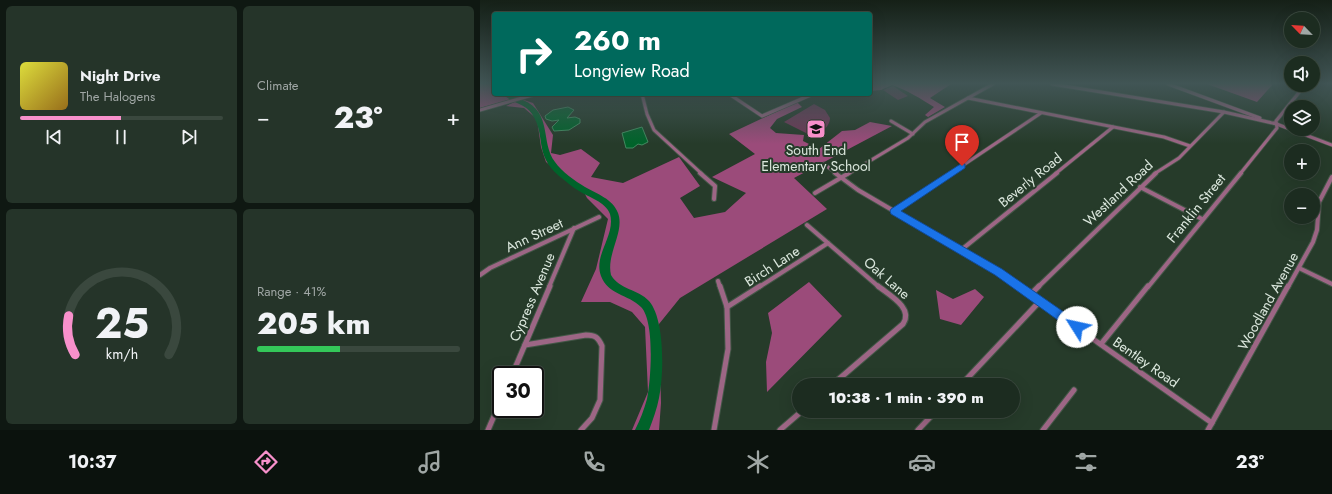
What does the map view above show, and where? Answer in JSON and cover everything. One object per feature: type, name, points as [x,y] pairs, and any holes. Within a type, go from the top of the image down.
[{"type":"street","points":[[480,110],[500,104]]},
{"type":"street","points":[[645,104],[653,128],[715,186],[714,199]]},
{"type":"street","points":[[744,104],[762,116],[790,104]]},
{"type":"street","points":[[814,193],[908,138],[925,122],[957,104]]},
{"type":"street","points":[[998,104],[1164,137],[1190,146]]},
{"type":"street","points":[[1175,104],[1224,112],[1277,124]]},
{"type":"street","points":[[1223,104],[1332,145]]},
{"type":"street","name":"Franklin Street","points":[[1101,344],[1277,128],[1276,121],[1290,104]]},
{"type":"street","name":"Westland Road","points":[[1030,295],[1157,171],[1177,160],[1224,112]]},
{"type":"street","points":[[894,211],[1041,113]]},
{"type":"street","points":[[891,121],[913,134]]},
{"type":"street","name":"Beverly Road","points":[[961,250],[1113,127]]},
{"type":"street","name":"Bentley Road","points":[[824,164],[858,190],[998,272],[1212,423]]},
{"type":"street","name":"Woodland Avenue","points":[[1208,430],[1299,268],[1315,236],[1319,202],[1332,178]]},
{"type":"street","points":[[1140,188],[1202,219]]},
{"type":"street","name":"Ann Street","points":[[480,275],[490,268],[599,217]]},
{"type":"street","name":"Oak Lane","points":[[807,225],[906,311],[907,316],[903,324],[840,378]]},
{"type":"street","name":"Cypress Avenue","points":[[516,366],[574,228]]},
{"type":"street","name":"Birch Lane","points":[[727,307],[828,243]]},
{"type":"street","points":[[1299,268],[1332,284]]},
{"type":"street","points":[[714,430],[728,349],[727,307],[718,281]]},
{"type":"street","points":[[968,378],[1040,301]]},
{"type":"street","points":[[525,345],[586,335],[594,335],[599,338],[602,343],[600,400],[592,418],[581,430]]},
{"type":"street","points":[[1043,430],[1074,390]]},
{"type":"street","points":[[488,430],[493,418]]},
{"type":"street","points":[[780,430],[794,418]]},
{"type":"street","points":[[918,430],[929,418]]},
{"type":"shaded area","points":[[480,104],[494,104],[480,108]]},
{"type":"shaded area","points":[[510,104],[534,104],[553,135],[551,153],[560,155],[581,149],[600,163],[591,177],[623,183],[679,157],[700,186],[680,198],[694,218],[725,212],[746,193],[712,177],[755,154],[729,134],[793,104],[799,104],[802,107],[777,119],[770,128],[776,133],[804,135],[803,141],[819,149],[842,131],[855,130],[870,122],[892,126],[794,178],[827,209],[680,298],[659,324],[661,403],[659,430],[632,430],[648,392],[645,327],[632,312],[610,302],[581,302],[596,269],[608,219],[587,198],[585,194],[546,162],[541,147],[537,119],[524,108],[506,106]]},
{"type":"shaded area","points":[[814,104],[825,110],[830,118],[827,127],[814,137],[784,122]]},
{"type":"shaded area","points":[[929,104],[940,104],[945,107],[928,117],[925,115],[934,107]]},
{"type":"shaded area","points":[[568,107],[574,110],[567,118],[575,117],[580,119],[580,123],[569,130],[554,131],[552,127],[559,120],[552,121],[546,119],[545,116],[553,110]]},
{"type":"shaded area","points":[[642,127],[648,142],[642,145],[638,144],[633,148],[626,148],[622,133]]},
{"type":"shaded area","points":[[809,282],[842,316],[767,392],[766,362],[772,333],[768,313]]},
{"type":"shaded area","points":[[975,289],[984,297],[961,325],[940,319],[936,290],[953,299]]},
{"type":"waterway","points":[[525,104],[536,114],[540,122],[547,157],[553,166],[580,188],[601,200],[612,210],[615,221],[605,261],[604,268],[606,276],[613,286],[640,300],[645,304],[649,311],[655,333],[656,373],[651,407],[642,430]]},
{"type":"place","name":"South End Elementary School","points":[[816,129]]},
{"type":"route","points":[[962,166],[894,211],[998,272],[1077,327]]}]
